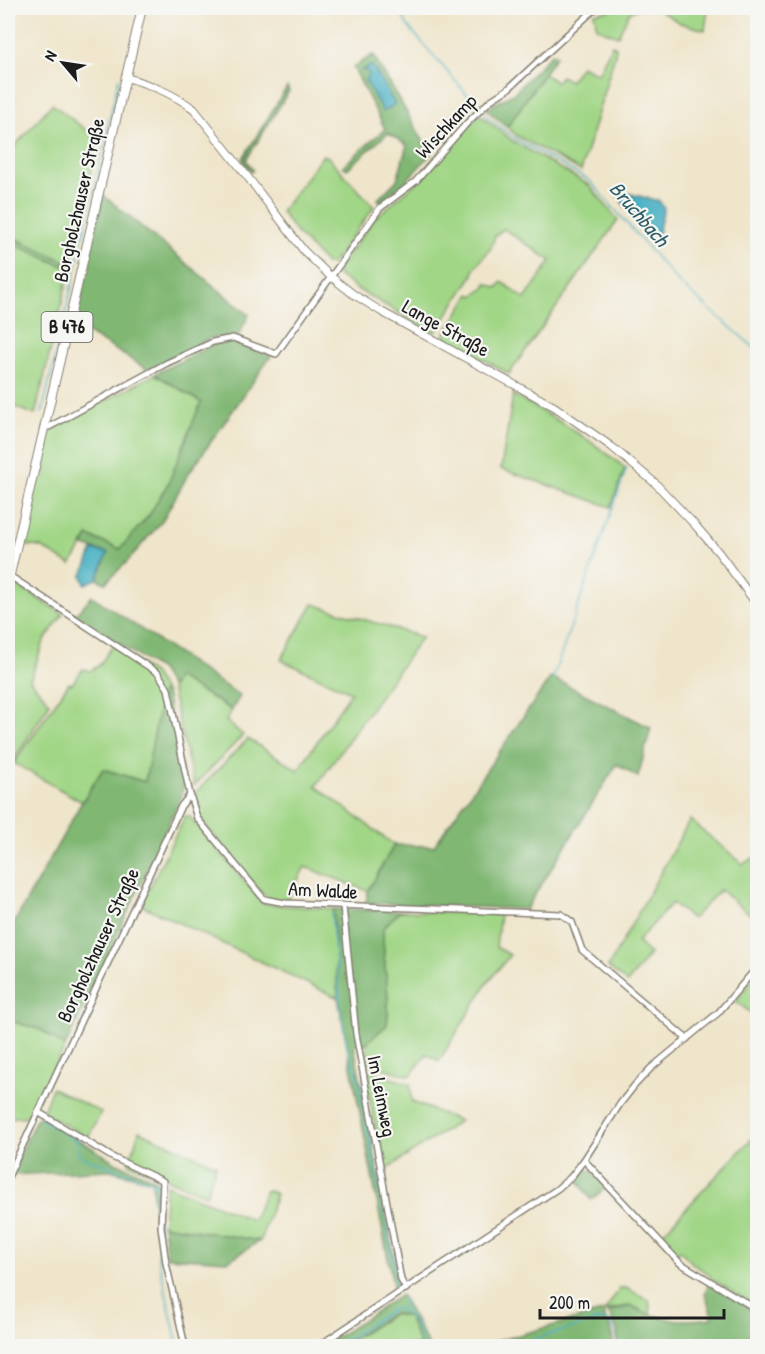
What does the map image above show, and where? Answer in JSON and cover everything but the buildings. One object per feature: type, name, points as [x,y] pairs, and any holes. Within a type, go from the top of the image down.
[{"type":"main road","name":"B 476","points":[[125,77],[142,8]]},
{"type":"main road","name":"Borgholzhauser Straße","points":[[8,578],[125,77]]},
{"type":"street","name":"Wischkamp","points":[[44,426],[49,427],[167,363],[213,342],[233,338],[276,354],[380,208],[416,181],[467,123],[491,100],[508,89],[596,8],[605,8]]},
{"type":"street","name":"Lange Straße","points":[[125,77],[158,87],[194,109],[304,251],[353,294],[555,407],[612,447],[654,483],[695,525],[758,606]]},
{"type":"street","name":"Am Walde","points":[[8,578],[158,673],[168,689],[197,818],[264,899],[285,903],[343,906],[561,914],[573,922],[582,950],[687,1039]]},
{"type":"street","name":"Borgholzhauser Straße","points":[[8,1177],[181,806],[190,795]]},
{"type":"street","name":"Im Leimweg","points":[[343,906],[356,1034],[401,1280],[406,1289]]},
{"type":"street","points":[[318,1347],[557,1189],[571,1177],[635,1085],[651,1068],[724,1007],[758,966]]},
{"type":"street","points":[[38,1112],[112,1157],[163,1181],[161,1227],[164,1254],[184,1347]]},
{"type":"street","points":[[584,1161],[680,1263],[758,1310]]},
{"type":"green space","points":[[613,8],[639,8],[629,13],[618,36],[597,28],[594,13]]},
{"type":"green space","points":[[656,8],[708,8],[705,30],[680,23]]},
{"type":"green space","points":[[612,45],[616,47],[615,54],[581,171],[517,136],[507,127],[544,74],[556,82],[561,76],[570,81],[581,66],[598,74]]},
{"type":"green space","points":[[552,53],[556,56],[507,127],[487,110],[513,94]]},
{"type":"green space","points":[[373,55],[431,154],[404,183],[380,202],[378,199],[397,180],[407,145],[388,133],[347,169],[343,166],[385,129],[353,67]]},
{"type":"green space","points":[[287,87],[289,91],[246,160],[253,170],[251,172],[242,160]]},
{"type":"green space","points":[[52,104],[98,139],[71,264],[8,235],[8,154]]},
{"type":"green space","points":[[479,114],[514,142],[589,185],[618,220],[509,374],[443,336],[470,294],[473,296],[486,287],[486,283],[497,288],[502,282],[525,299],[551,261],[504,229],[495,236],[491,248],[474,269],[473,275],[435,333],[357,289],[338,275],[338,269],[375,218],[424,176]]},
{"type":"green space","points":[[323,155],[328,157],[374,207],[332,264],[326,264],[295,231],[281,212]]},
{"type":"green space","points":[[103,195],[249,315],[238,336],[211,338],[148,370],[75,325]]},
{"type":"green space","points":[[8,235],[71,264],[70,269],[8,241]]},
{"type":"green space","points":[[8,241],[70,269],[35,415],[8,404]]},
{"type":"green space","points":[[232,342],[271,356],[189,473],[162,521],[126,563],[105,583],[97,579],[108,553],[83,546],[88,536],[120,549],[150,514],[169,482],[201,402],[155,374],[214,344]]},
{"type":"green space","points":[[155,374],[201,402],[169,482],[150,514],[120,549],[88,536],[71,565],[41,547],[22,545],[49,431]]},
{"type":"green space","points":[[513,395],[571,428],[625,468],[611,507],[501,469]]},
{"type":"green space","points":[[15,584],[63,614],[44,641],[30,680],[50,703],[8,769],[8,608]]},
{"type":"green space","points":[[92,596],[240,696],[232,710],[177,677],[171,688],[160,670],[75,615]]},
{"type":"green space","points":[[313,604],[422,637],[316,786],[394,845],[368,891],[305,867],[286,901],[270,899],[261,892],[202,821],[195,793],[248,739],[298,770],[351,692],[281,660]]},
{"type":"green space","points":[[112,646],[153,673],[163,689],[145,782],[103,769],[82,802],[14,763],[69,683],[72,684],[83,669],[90,671],[100,665]]},
{"type":"green space","points":[[177,677],[232,710],[226,721],[243,735],[194,786],[171,688]]},
{"type":"green space","points":[[551,677],[651,728],[638,777],[617,764],[526,909],[366,903],[368,891],[394,845],[434,846]]},
{"type":"green space","points":[[163,689],[166,693],[184,782],[182,795],[65,1047],[41,1030],[8,1020],[8,934],[79,807],[103,769],[145,782]]},
{"type":"green space","points":[[185,816],[189,816],[264,904],[333,909],[338,998],[141,905]]},
{"type":"green space","points":[[690,820],[743,864],[757,856],[757,920],[720,890],[692,919],[672,903],[637,942],[650,954],[627,983],[608,967]]},
{"type":"green space","points":[[333,909],[400,911],[383,928],[388,1001],[387,1025],[366,1043],[354,1046],[400,1287],[394,1290],[338,998]]},
{"type":"green space","points":[[400,911],[500,914],[496,947],[510,955],[488,982],[439,1061],[427,1054],[410,1076],[369,1064],[366,1043],[387,1025],[388,1001],[383,928]]},
{"type":"green space","points":[[757,973],[757,1018],[736,1001]]},
{"type":"green space","points":[[8,1020],[41,1030],[65,1047],[30,1116],[8,1118]]},
{"type":"green space","points":[[370,1071],[410,1084],[412,1102],[460,1121],[384,1171],[365,1075]]},
{"type":"green space","points":[[52,1088],[101,1112],[88,1138],[43,1112]]},
{"type":"green space","points":[[41,1116],[115,1162],[156,1180],[159,1184],[156,1235],[152,1181],[110,1170],[11,1175],[36,1119]]},
{"type":"green space","points":[[139,1131],[216,1165],[206,1195],[129,1163]]},
{"type":"green space","points":[[757,1133],[757,1307],[710,1278],[709,1274],[694,1265],[680,1250],[676,1254],[660,1236]]},
{"type":"green space","points":[[583,1168],[591,1171],[607,1187],[591,1200],[577,1179]]},
{"type":"green space","points":[[166,1185],[253,1220],[266,1190],[276,1194],[260,1241],[163,1225]]},
{"type":"green space","points":[[163,1225],[260,1241],[228,1261],[167,1257]]},
{"type":"green space","points":[[709,1283],[757,1313],[757,1324],[742,1346],[621,1346],[618,1342],[617,1330],[608,1312],[630,1306],[651,1315],[671,1319],[713,1318],[705,1294]]},
{"type":"green space","points":[[620,1288],[626,1288],[649,1300],[651,1316],[631,1305],[605,1311]]},
{"type":"green space","points":[[401,1295],[429,1346],[420,1346],[409,1317],[393,1313],[341,1346],[323,1346]]},
{"type":"green space","points":[[605,1311],[605,1322],[609,1324],[614,1346],[479,1346]]},
{"type":"green space","points":[[393,1314],[408,1317],[420,1346],[343,1346]]},
{"type":"water","points":[[372,65],[395,104],[383,112],[365,80],[369,75],[367,71],[362,70]]},
{"type":"water","points":[[614,190],[659,201],[664,208],[657,237],[631,215]]},
{"type":"water","points":[[93,550],[108,553],[97,579],[85,584],[82,576]]},
{"type":"waterway","name":"Bruchbach","points":[[399,8],[407,25],[478,107]]},
{"type":"waterway","points":[[60,337],[119,78]]},
{"type":"waterway","name":"Bruchbach","points":[[484,114],[514,138],[590,181],[678,282],[758,351]]},
{"type":"waterway","points":[[42,413],[57,348]]},
{"type":"waterway","points":[[552,680],[627,467]]},
{"type":"waterway","points":[[331,913],[342,1019],[348,1051],[357,1073],[396,1276],[395,1288]]},
{"type":"waterway","points":[[41,1119],[79,1142],[78,1153],[83,1157],[155,1183],[157,1187],[154,1207],[159,1225],[158,1258],[178,1346]]},
{"type":"waterway","points":[[403,1298],[405,1309]]},
{"type":"waterway","points":[[336,1346],[393,1309],[400,1309],[409,1316],[424,1346]]},
{"type":"waterway","points":[[511,1346],[598,1320],[609,1321],[619,1346]]}]
